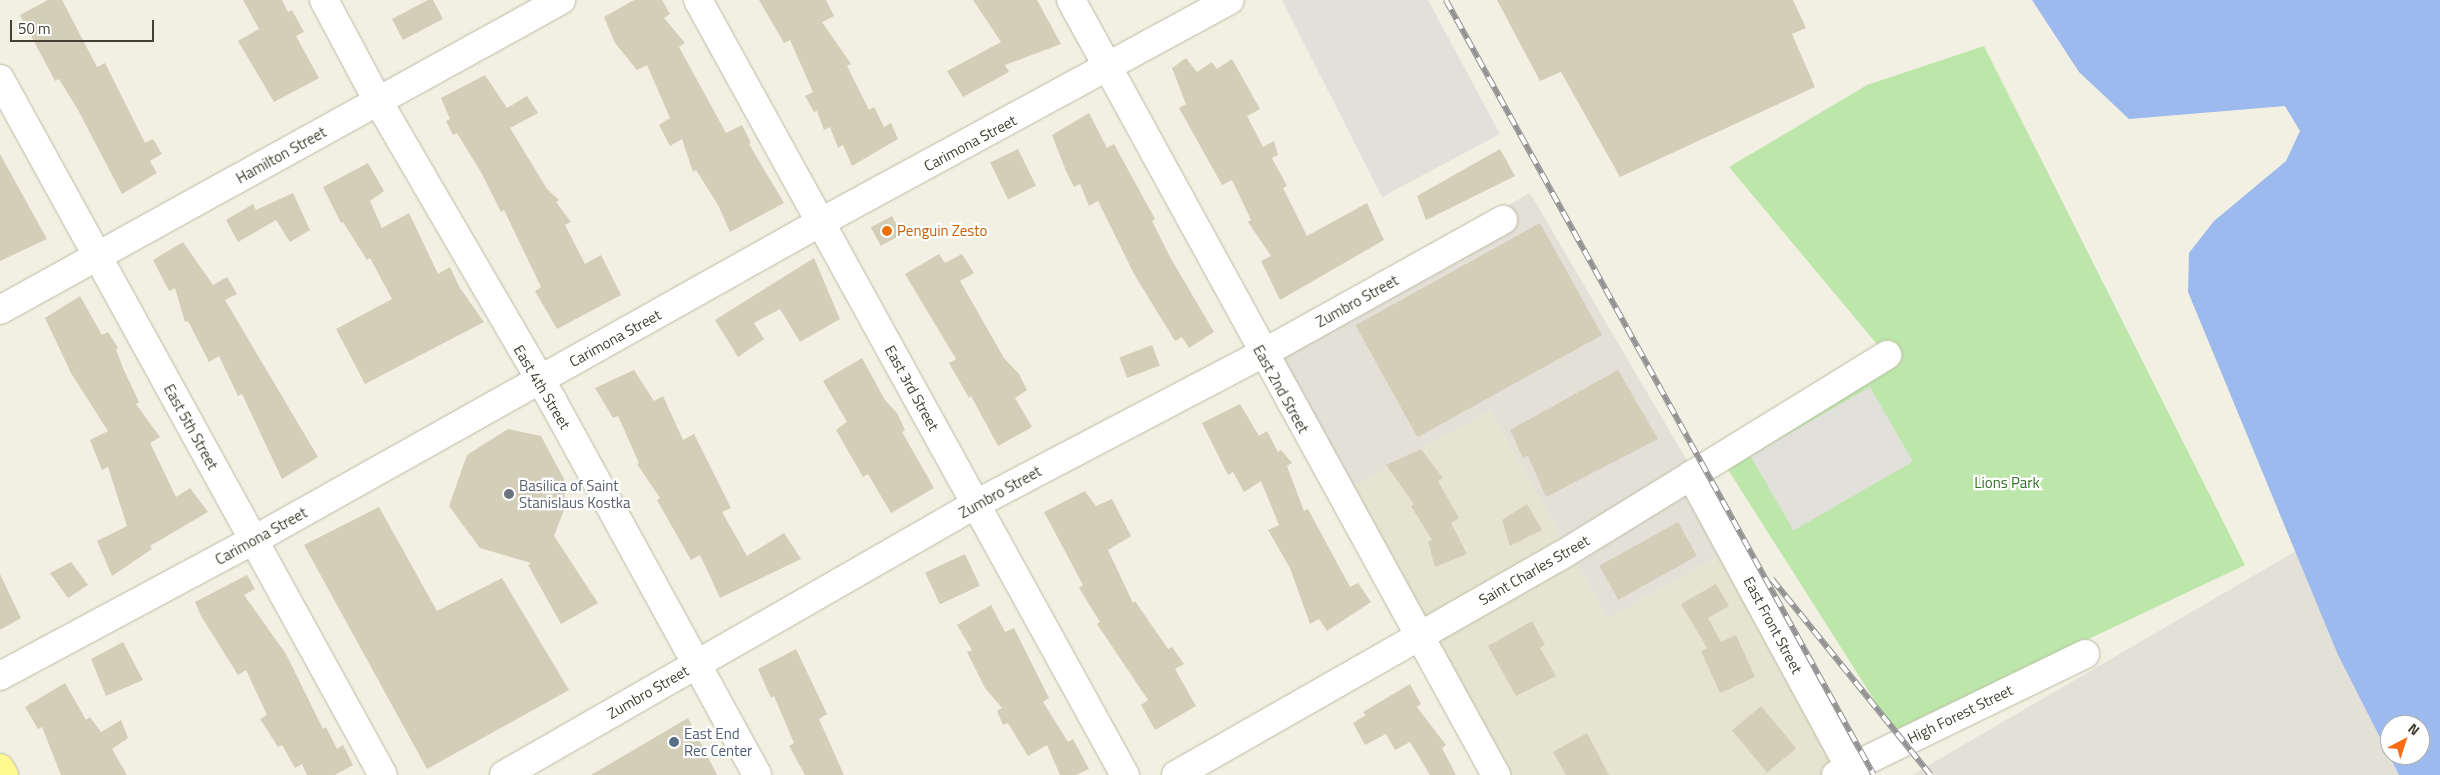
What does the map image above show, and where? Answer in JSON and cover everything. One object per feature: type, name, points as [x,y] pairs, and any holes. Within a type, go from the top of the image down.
[{"type":"main road","points":[[0,768],[4,775]]},
{"type":"street","name":"East 4th Street","points":[[324,0],[378,101],[538,381],[757,775]]},
{"type":"street","name":"Hamilton Street","points":[[0,310],[561,0]]},
{"type":"street","name":"East 3rd Street","points":[[698,0],[1125,775]]},
{"type":"street","name":"East 2nd Street","points":[[1071,0],[1262,354],[1496,775]]},
{"type":"street","name":"Carimona Street","points":[[0,676],[254,540],[821,222],[1108,69],[1230,0]]},
{"type":"street","name":"East 5th Street","points":[[0,79],[383,775]]},
{"type":"street","name":"Zumbro Street","points":[[504,775],[976,504],[1262,354],[1503,220]]},
{"type":"street","name":"Saint Charles Street","points":[[1176,775],[1419,637],[1691,475],[1886,355]]},
{"type":"street","name":"East Front Street","points":[[1691,475],[1847,772]]},
{"type":"street","name":"High Forest Street","points":[[1847,772],[2085,654]]},
{"type":"shaded area","points":[[1282,0],[1428,0],[1500,134],[1382,197]]},
{"type":"shaded area","points":[[1530,193],[1737,546],[1608,618],[1490,411],[1350,488],[1269,338]]},
{"type":"shaded area","points":[[1870,387],[1913,461],[1793,530],[1750,456]]},
{"type":"shaded area","points":[[1490,411],[1608,618],[1737,546],[1865,775],[1509,775],[1350,488]]},
{"type":"shaded area","points":[[2296,551],[2338,655],[2380,738],[2380,765],[2394,765],[2399,775],[1912,775]]},
{"type":"green space","name":"Lions Park","points":[[1984,46],[2245,565],[1894,731],[1720,457],[1886,355],[1729,167],[1867,85]]},
{"type":"water","points":[[2032,0],[2440,0],[2440,775],[2399,775],[2394,765],[2430,765],[2430,715],[2380,715],[2380,738],[2338,655],[2188,292],[2189,253],[2214,221],[2286,161],[2300,131],[2285,106],[2129,119],[2079,72]]},
{"type":"building","points":[[48,0],[62,0],[97,67],[105,63],[145,143],[153,139],[162,154],[150,161],[157,173],[122,194],[78,110],[59,79],[55,81],[20,15]]},
{"type":"building","points":[[243,0],[282,0],[288,12],[292,10],[304,32],[296,36],[319,78],[274,102],[238,41],[259,29]]},
{"type":"building","points":[[428,0],[433,0],[443,19],[403,40],[392,19]]},
{"type":"building","points":[[634,0],[662,0],[670,14],[664,18],[685,43],[679,47],[726,133],[742,125],[751,143],[749,144],[784,203],[730,232],[718,205],[696,170],[693,172],[682,139],[670,146],[659,125],[670,118],[647,65],[637,70],[615,43],[604,17]]},
{"type":"building","points":[[759,0],[826,0],[834,16],[822,22],[851,64],[847,66],[869,110],[874,107],[884,127],[891,123],[898,139],[852,166],[843,145],[838,148],[830,127],[824,130],[817,111],[814,112],[805,96],[813,92],[790,40],[784,43]]},
{"type":"building","points":[[973,0],[1037,0],[1061,44],[1005,65],[1009,72],[963,97],[947,71],[1001,42]]},
{"type":"building","points":[[1497,0],[1793,0],[1806,28],[1792,34],[1815,87],[1620,177],[1561,72],[1540,81]]},
{"type":"building","points":[[1186,58],[1197,72],[1212,62],[1217,69],[1232,59],[1260,109],[1247,116],[1263,147],[1274,141],[1278,155],[1272,158],[1287,186],[1283,188],[1307,236],[1367,203],[1384,240],[1280,300],[1261,261],[1271,256],[1248,222],[1251,220],[1232,180],[1222,185],[1179,108],[1186,104],[1172,68]]},
{"type":"building","points":[[485,75],[507,108],[527,96],[538,113],[510,128],[547,189],[559,200],[556,202],[571,222],[565,225],[585,264],[601,255],[621,295],[557,329],[535,291],[541,287],[504,210],[501,212],[482,174],[457,133],[453,135],[446,121],[450,119],[441,98]]},
{"type":"building","points":[[1089,113],[1107,148],[1114,144],[1155,219],[1152,221],[1170,257],[1214,332],[1189,348],[1182,337],[1175,341],[1134,274],[1098,201],[1089,206],[1080,184],[1074,187],[1066,171],[1052,135]]},
{"type":"building","points":[[1018,149],[1036,186],[1008,199],[990,163]]},
{"type":"building","points":[[1500,149],[1515,176],[1426,220],[1417,196]]},
{"type":"building","points":[[0,154],[47,239],[0,261]]},
{"type":"building","points":[[368,163],[384,191],[370,201],[382,228],[409,213],[438,274],[450,267],[460,288],[484,322],[365,384],[336,329],[392,299],[370,258],[367,260],[343,222],[341,223],[323,187]]},
{"type":"building","points":[[293,193],[310,230],[290,242],[276,220],[238,242],[226,220],[253,204],[256,210]]},
{"type":"building","name":"Penguin Zesto","points":[[892,216],[902,235],[881,246],[871,227]]},
{"type":"building","points":[[1540,223],[1602,335],[1418,437],[1355,325]]},
{"type":"building","points":[[183,242],[213,285],[227,277],[237,294],[225,300],[318,457],[282,479],[242,394],[238,396],[219,356],[209,362],[188,321],[185,322],[175,288],[169,291],[153,260]]},
{"type":"building","points":[[939,254],[945,263],[962,254],[974,273],[960,281],[1004,358],[1019,374],[1027,390],[1015,398],[1032,427],[998,446],[971,396],[969,398],[949,363],[956,359],[905,274]]},
{"type":"building","points":[[814,258],[840,319],[800,342],[780,309],[754,323],[764,339],[738,357],[715,320]]},
{"type":"building","points":[[80,296],[102,335],[108,332],[118,348],[116,349],[123,368],[139,402],[136,404],[160,437],[150,443],[176,497],[190,488],[208,512],[150,546],[152,549],[112,576],[97,541],[127,526],[108,467],[102,470],[90,440],[108,431],[71,373],[45,318]]},
{"type":"building","points":[[1152,345],[1160,366],[1127,378],[1119,358]]},
{"type":"building","points":[[862,358],[885,400],[897,413],[905,430],[902,432],[934,488],[891,513],[868,474],[863,477],[836,430],[847,422],[823,381]]},
{"type":"building","points":[[634,370],[654,401],[663,396],[683,440],[694,434],[731,508],[722,512],[747,556],[784,533],[801,559],[720,598],[700,555],[691,560],[657,500],[660,498],[637,464],[639,463],[618,416],[613,418],[595,388]]},
{"type":"building","points":[[1618,370],[1658,439],[1546,497],[1528,456],[1523,458],[1510,430]]},
{"type":"building","points":[[1240,404],[1259,436],[1267,431],[1278,452],[1281,450],[1292,463],[1287,466],[1304,511],[1308,509],[1350,587],[1358,583],[1371,602],[1327,631],[1319,619],[1310,624],[1290,568],[1268,530],[1279,525],[1261,481],[1244,492],[1233,472],[1228,475],[1202,423]]},
{"type":"building","name":"Basilica of Saint Stanislaus Kostka","points":[[508,429],[541,436],[565,481],[564,510],[554,536],[598,603],[561,624],[528,565],[531,563],[480,548],[449,506],[467,455]]},
{"type":"building","points":[[1421,449],[1443,478],[1438,481],[1459,518],[1451,523],[1467,554],[1435,567],[1428,542],[1432,540],[1411,506],[1414,504],[1386,465]]},
{"type":"building","points":[[1085,491],[1096,506],[1112,499],[1131,536],[1108,550],[1133,603],[1135,601],[1168,649],[1172,647],[1184,664],[1175,669],[1196,706],[1155,730],[1141,705],[1148,700],[1097,624],[1100,622],[1079,588],[1083,585],[1044,512]]},
{"type":"building","points":[[1527,504],[1542,530],[1510,546],[1502,520]]},
{"type":"building","points":[[379,507],[437,611],[502,578],[569,690],[427,769],[304,545]]},
{"type":"building","points":[[1678,522],[1697,556],[1618,600],[1599,566]]},
{"type":"building","points":[[965,554],[980,586],[940,604],[925,573]]},
{"type":"building","points":[[71,562],[88,585],[68,598],[50,573]]},
{"type":"building","points":[[0,574],[21,618],[0,630]]},
{"type":"building","points":[[247,575],[255,589],[244,595],[286,654],[323,729],[326,727],[337,749],[343,745],[353,765],[335,775],[307,775],[302,764],[295,768],[282,745],[278,747],[260,719],[267,715],[246,670],[238,675],[201,616],[195,602]]},
{"type":"building","points":[[1716,584],[1729,606],[1708,618],[1721,642],[1736,635],[1755,677],[1720,693],[1701,651],[1707,648],[1681,604]]},
{"type":"building","points":[[991,605],[1005,632],[1014,628],[1049,698],[1043,702],[1068,742],[1073,739],[1089,769],[1076,775],[1060,775],[1047,745],[1028,756],[1008,723],[1003,725],[997,711],[1002,708],[985,688],[967,652],[972,650],[957,625]]},
{"type":"building","points":[[1532,621],[1545,645],[1540,648],[1556,676],[1516,696],[1488,646]]},
{"type":"building","points":[[123,642],[143,680],[106,696],[91,659]]},
{"type":"building","points":[[796,649],[827,714],[819,719],[844,775],[805,775],[789,746],[794,743],[774,696],[771,698],[758,669]]},
{"type":"building","points":[[65,683],[86,720],[90,717],[101,732],[121,720],[128,738],[112,749],[127,775],[61,775],[42,727],[38,729],[25,707]]},
{"type":"building","points":[[1410,684],[1421,704],[1417,707],[1446,745],[1442,748],[1456,775],[1430,775],[1410,742],[1395,750],[1386,734],[1365,745],[1353,723],[1366,715],[1363,712]]},
{"type":"building","points":[[1761,706],[1796,748],[1767,773],[1732,730]]},
{"type":"building","name":"East End Rec Center","points":[[688,718],[717,775],[591,775]]},
{"type":"building","points":[[1587,733],[1609,775],[1566,775],[1553,752]]},
{"type":"railway","points":[[1446,0],[1874,775]]},
{"type":"railway","points":[[1772,579],[1931,775]]},
{"type":"place","name":"Penguin Zesto","points":[[887,231]]},
{"type":"place","name":"Basilica of Saint Stanislaus Kostka","points":[[509,494]]},
{"type":"place","name":"East End Rec Center","points":[[674,742]]}]
